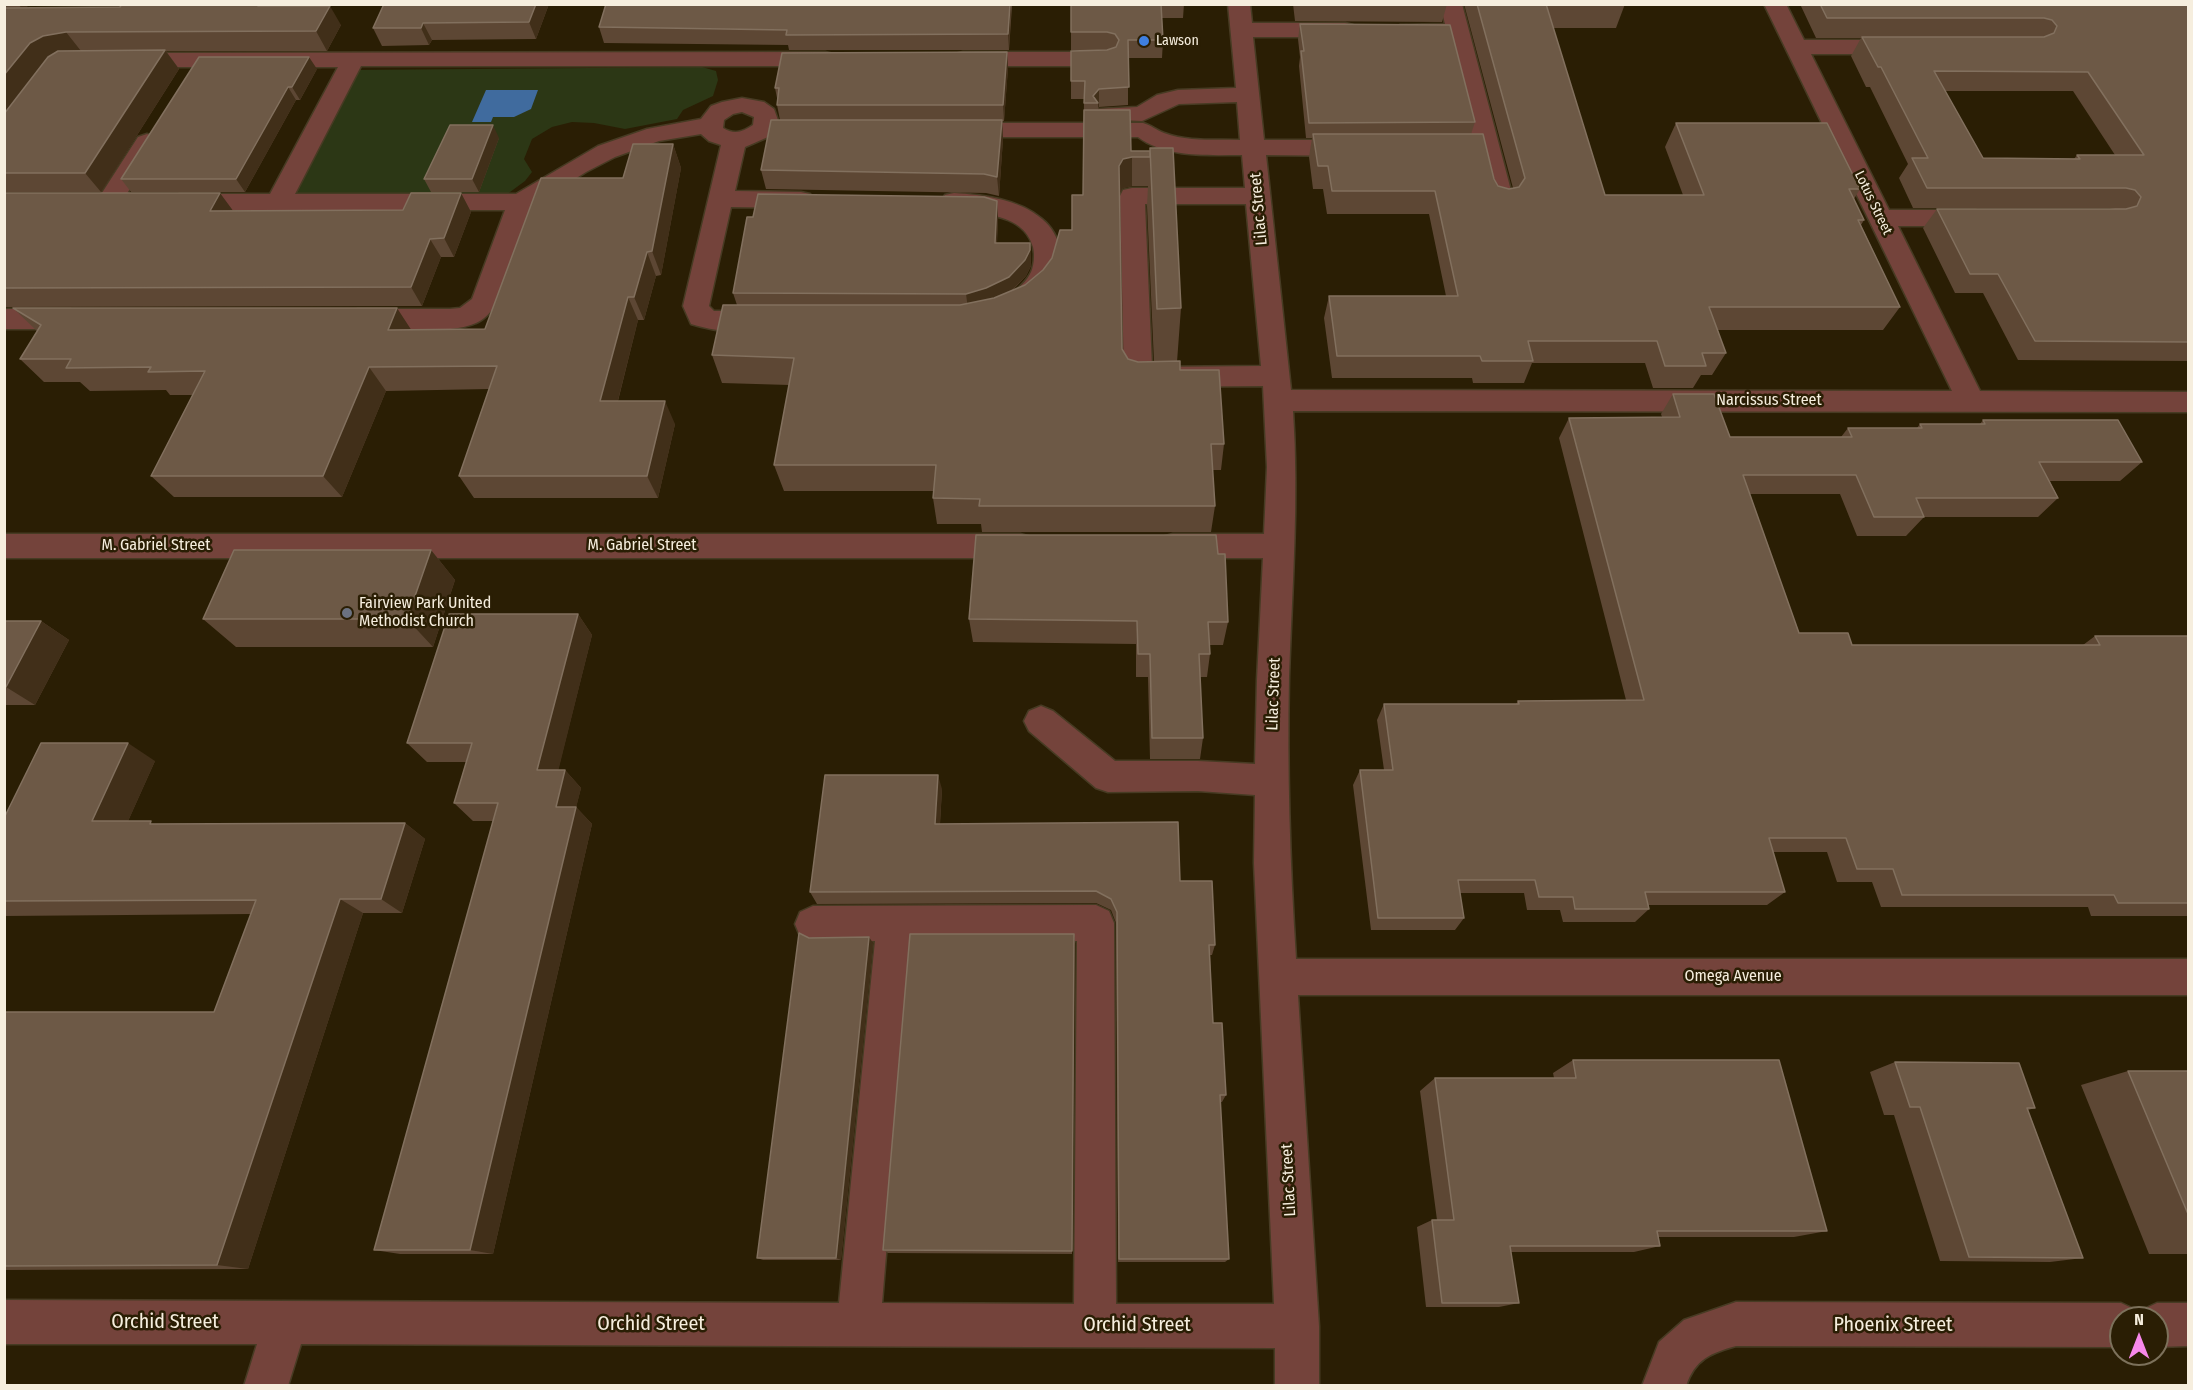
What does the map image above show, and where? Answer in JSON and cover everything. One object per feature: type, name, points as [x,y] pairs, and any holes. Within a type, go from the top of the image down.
[{"type":"street","points":[[1451,4],[1458,31],[1475,147],[1501,202]]},
{"type":"street","name":"Lotus Street","points":[[1775,4],[1971,401]]},
{"type":"street","points":[[1240,17],[1365,30]]},
{"type":"street","name":"Lilac Street","points":[[1240,17],[1277,388],[1282,467],[1271,780],[1278,977],[1297,1326],[1297,1386]]},
{"type":"street","points":[[1388,30],[1458,31]]},
{"type":"street","points":[[1796,47],[1924,47]]},
{"type":"street","points":[[742,105],[753,59]]},
{"type":"street","points":[[105,60],[193,69],[353,60],[847,59]]},
{"type":"street","points":[[941,59],[1106,59]]},
{"type":"street","points":[[278,202],[353,60]]},
{"type":"street","points":[[1142,122],[1150,107],[1181,97],[1248,95]]},
{"type":"street","points":[[764,122],[756,107],[742,105],[720,111],[714,115],[710,125],[711,131],[717,136],[734,140],[750,138],[764,122],[835,122]]},
{"type":"street","points":[[941,122],[1142,122]]},
{"type":"street","points":[[1142,122],[1154,138],[1189,147],[1374,148]]},
{"type":"street","points":[[157,126],[120,202],[521,202],[567,173],[616,148],[657,134],[710,125]]},
{"type":"street","points":[[734,140],[696,306],[701,317],[714,321],[794,321]]},
{"type":"street","name":"Narcissus Street","points":[[1258,196],[1132,196],[1138,377],[1277,388],[1971,401],[2188,402]]},
{"type":"street","points":[[721,199],[827,200]]},
{"type":"street","points":[[933,201],[986,202],[1011,210],[1031,223],[1044,240],[1048,260],[1042,279],[1026,298],[993,314]]},
{"type":"street","points":[[333,319],[450,319],[468,315],[483,304],[521,202]]},
{"type":"street","points":[[1880,218],[1994,218]]},
{"type":"street","points":[[4,319],[98,319]]},
{"type":"street","name":"M. Gabriel Street","points":[[4,546],[1054,546]]},
{"type":"street","points":[[1149,546],[1280,546]]},
{"type":"street","points":[[1041,721],[1108,777],[1198,776],[1271,780]]},
{"type":"street","points":[[859,1324],[895,923]]},
{"type":"street","points":[[813,924],[1096,923],[1095,1324]]},
{"type":"street","name":"Omega Avenue","points":[[1278,977],[2188,977]]},
{"type":"street","name":"Orchid Street","points":[[4,1322],[1297,1326]]},
{"type":"street","points":[[266,1386],[286,1322]]},
{"type":"street","name":"Phoenix Street","points":[[1669,1371],[1699,1335],[1736,1324],[2109,1325]]},
{"type":"street","points":[[2169,1325],[2188,1325]]},
{"type":"green space","points":[[702,67],[716,71],[718,80],[713,96],[683,110],[677,119],[625,129],[594,123],[572,122],[552,127],[532,139],[524,159],[532,172],[525,181],[506,195],[291,193],[356,70]]},
{"type":"water","points":[[486,90],[538,90],[531,109],[514,117],[493,117],[491,122],[472,122]]},
{"type":"building","points":[[122,4],[330,6],[316,31],[66,32],[43,36],[30,43],[4,75],[4,8],[120,7]]},
{"type":"building","points":[[384,4],[536,4],[529,22],[423,23],[421,28],[373,28]]},
{"type":"building","points":[[606,4],[1010,4],[1008,34],[786,35],[787,30],[599,27]]},
{"type":"building","points":[[1071,4],[1161,4],[1163,40],[1128,40],[1129,87],[1099,89],[1093,96],[1098,103],[1084,103],[1085,81],[1071,81],[1071,51],[1107,50],[1116,47],[1119,40],[1115,34],[1107,32],[1071,32]]},
{"type":"building","points":[[1477,4],[1546,4],[1605,195],[1704,195],[1676,123],[1827,123],[1860,189],[1849,189],[1864,220],[1858,220],[1900,307],[1709,307],[1726,353],[1702,353],[1706,366],[1665,366],[1657,341],[1528,341],[1533,361],[1482,361],[1480,356],[1337,356],[1329,296],[1458,296],[1435,191],[1332,191],[1328,166],[1318,166],[1313,134],[1483,134],[1494,179],[1498,186],[1509,189],[1519,187],[1525,178]]},
{"type":"building","points":[[1820,4],[2188,4],[2188,342],[2035,341],[1998,274],[1970,274],[1937,209],[2126,209],[2137,206],[2141,197],[2135,190],[2126,188],[1927,188],[1912,158],[1928,158],[1881,67],[1878,67],[1862,37],[2044,37],[2054,33],[2057,26],[2052,20],[2044,18],[1827,18]],"holes":[[[1934,71],[2088,72],[2144,155],[2077,155],[2080,159],[1983,158]]]},
{"type":"building","points":[[1300,24],[1450,25],[1475,122],[1309,123]]},
{"type":"building","points":[[165,50],[85,173],[4,173],[4,114],[48,57],[58,51]]},
{"type":"building","points":[[1007,52],[1003,105],[777,105],[779,88],[775,88],[782,53]]},
{"type":"building","points":[[199,57],[309,57],[292,87],[288,87],[236,179],[121,179]]},
{"type":"building","points":[[1084,110],[1130,110],[1131,151],[1150,151],[1150,157],[1123,159],[1119,166],[1122,349],[1128,359],[1138,362],[1180,361],[1180,370],[1219,370],[1224,444],[1211,444],[1215,506],[979,506],[980,499],[933,498],[936,465],[774,465],[794,358],[712,355],[723,305],[960,305],[994,298],[1025,285],[1043,270],[1052,258],[1060,230],[1072,230],[1072,195],[1083,195]]},
{"type":"building","points":[[771,120],[1002,120],[997,177],[984,174],[761,170]]},
{"type":"building","points":[[450,125],[493,125],[472,179],[424,179]]},
{"type":"building","points":[[633,144],[673,144],[652,251],[647,252],[634,297],[628,297],[600,401],[665,401],[647,476],[459,476],[497,366],[369,367],[323,476],[151,476],[205,371],[148,372],[151,367],[66,368],[71,359],[20,359],[41,325],[13,308],[397,308],[388,330],[485,329],[541,178],[623,178]]},
{"type":"building","points":[[1150,148],[1173,148],[1181,308],[1157,309]]},
{"type":"building","points":[[4,193],[220,193],[210,211],[403,210],[411,193],[461,193],[444,238],[430,239],[411,287],[4,288]]},
{"type":"building","points":[[758,194],[984,197],[997,201],[995,243],[1030,243],[1030,250],[1025,260],[1009,277],[966,294],[733,293],[747,217],[753,217]]},
{"type":"building","points":[[1673,394],[1714,394],[1730,437],[1852,437],[1848,428],[1922,428],[1920,424],[1985,424],[1983,420],[2118,420],[2142,462],[2039,462],[2058,498],[1916,498],[1924,517],[1874,517],[1856,475],[1743,475],[1799,633],[1848,633],[1852,645],[2100,645],[2095,636],[2188,636],[2188,903],[2118,903],[2114,895],[1902,895],[1893,869],[1857,869],[1846,838],[1769,838],[1785,892],[1645,892],[1649,909],[1575,909],[1573,897],[1539,897],[1535,880],[1458,880],[1464,918],[1378,918],[1360,770],[1393,770],[1384,704],[1519,704],[1518,701],[1644,700],[1569,418],[1680,417]]},
{"type":"building","points":[[976,535],[1216,535],[1218,554],[1225,554],[1228,622],[1208,622],[1210,654],[1199,654],[1203,738],[1152,738],[1150,654],[1138,654],[1137,621],[969,619]]},
{"type":"building","points":[[234,550],[431,550],[407,619],[203,619]]},
{"type":"building","points":[[449,614],[578,614],[537,770],[565,770],[556,807],[576,807],[470,1250],[374,1250],[498,803],[454,803],[472,743],[407,743]]},
{"type":"building","points":[[4,621],[41,621],[6,687],[4,687]]},
{"type":"building","points":[[41,743],[128,743],[92,821],[151,821],[150,824],[405,823],[381,899],[340,899],[217,1265],[4,1266],[4,1012],[214,1012],[256,900],[4,901],[4,818]]},
{"type":"building","points":[[825,775],[938,775],[935,824],[1178,822],[1180,881],[1212,881],[1215,945],[1209,945],[1213,1023],[1222,1023],[1226,1095],[1220,1095],[1229,1259],[1119,1259],[1117,912],[1111,899],[1096,891],[810,892]]},
{"type":"building","points":[[799,933],[809,938],[869,937],[836,1258],[757,1258]]},
{"type":"building","points":[[910,934],[1074,934],[1072,1251],[883,1250]]},
{"type":"building","points":[[1573,1060],[1779,1060],[1827,1231],[1657,1231],[1660,1246],[1510,1246],[1519,1303],[1442,1303],[1432,1220],[1454,1220],[1435,1078],[1576,1078]]},
{"type":"building","points":[[1895,1062],[2019,1063],[2035,1108],[2027,1108],[2083,1258],[1969,1257],[1920,1107],[1910,1107]]},
{"type":"building","points":[[2128,1071],[2188,1071],[2188,1214]]},
{"type":"place","name":"Lawson","points":[[1144,41]]},
{"type":"place","name":"Fairview Park United Methodist Church","points":[[347,613]]}]
